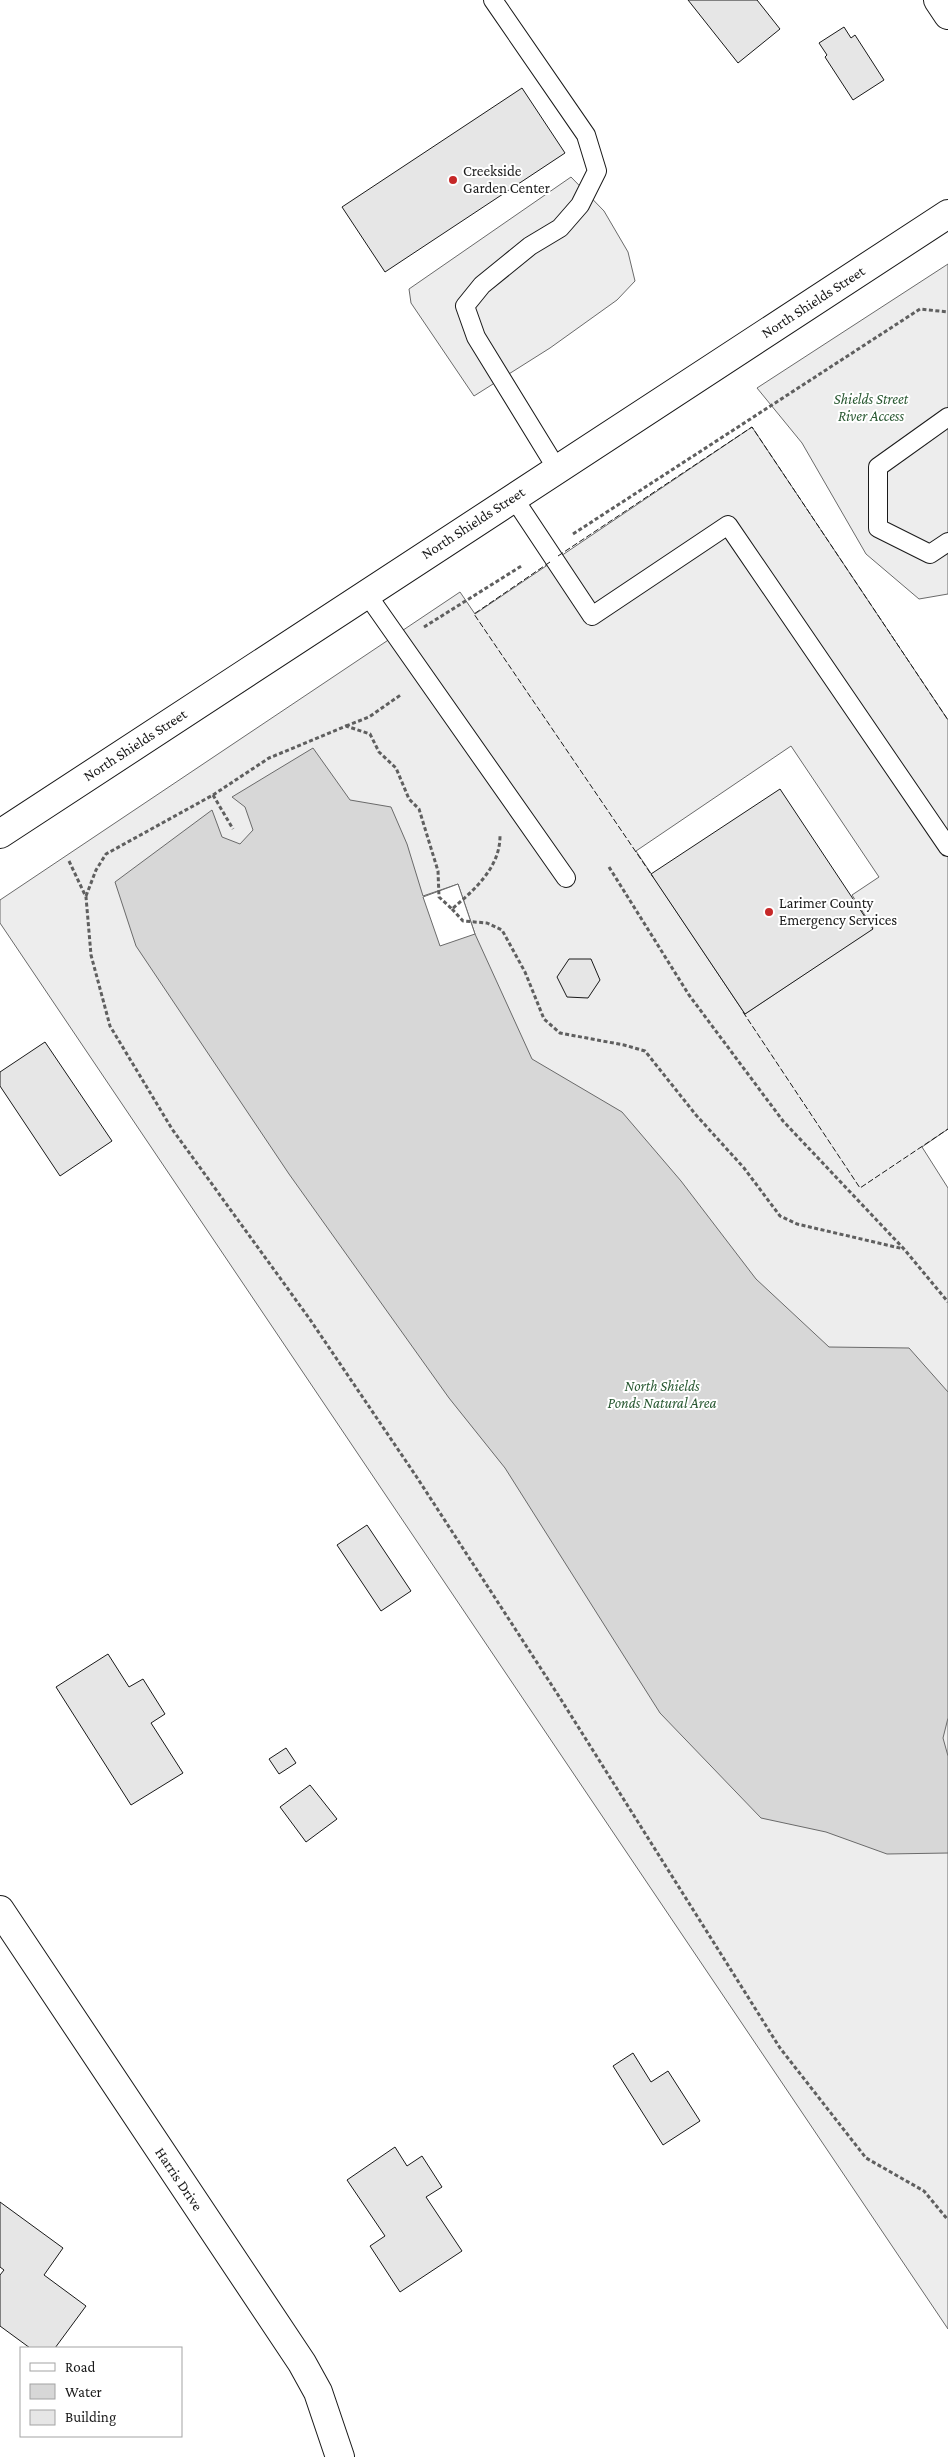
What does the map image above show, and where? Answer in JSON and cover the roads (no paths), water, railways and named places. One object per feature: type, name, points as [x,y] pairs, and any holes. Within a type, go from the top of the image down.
[{"type":"main road","points":[[938,0],[948,15]]},
{"type":"main road","name":"North Shields Street","points":[[0,834],[948,214]]},
{"type":"main road","name":"Harris Drive","points":[[0,1910],[302,2363],[318,2392],[340,2457]]},
{"type":"lane","points":[[493,0],[586,135],[596,171],[580,205],[560,228],[530,246],[482,285],[465,306],[476,337],[557,469]]},
{"type":"lane","points":[[948,417],[878,466],[878,528],[930,554],[948,542]]},
{"type":"lane","points":[[513,497],[592,616],[728,526],[948,847]]},
{"type":"lane","points":[[366,593],[566,878]]},
{"type":"water","points":[[313,748],[350,800],[391,807],[407,844],[423,896],[458,884],[475,934],[532,1059],[622,1112],[681,1181],[756,1279],[829,1347],[909,1348],[948,1392],[948,1718],[943,1738],[948,1756],[948,1853],[887,1854],[826,1832],[761,1818],[660,1713],[505,1468],[449,1398],[289,1174],[136,946],[115,882],[212,810],[222,837],[240,844],[253,830],[245,807],[232,797]]},
{"type":"place","name":"Creekside Garden Center","points":[[453,180]]},
{"type":"place","name":"Larimer County Emergency Services","points":[[769,912]]},
{"type":"park label","name":"Shields Street River Access","points":[[871,408]]},
{"type":"park label","name":"North Shields Ponds Natural Area","points":[[662,1394]]}]
